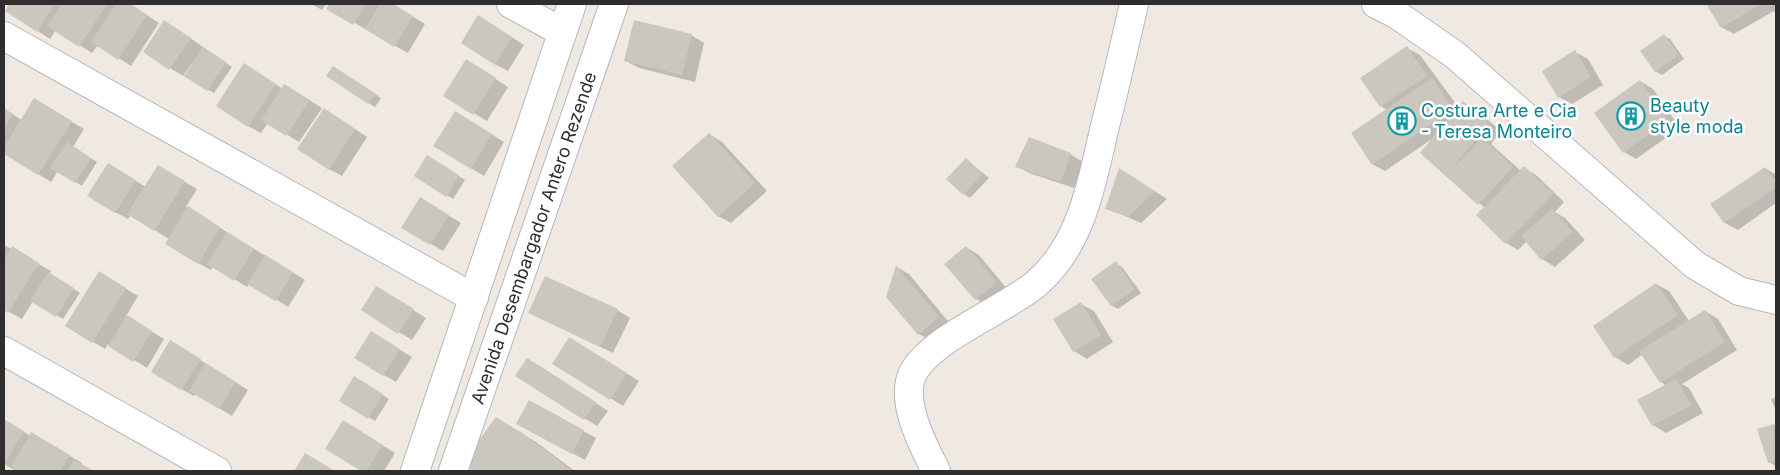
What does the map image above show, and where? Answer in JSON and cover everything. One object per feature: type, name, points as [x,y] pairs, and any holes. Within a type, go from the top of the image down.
[{"type":"street","points":[[511,4],[562,32]]},
{"type":"street","name":"Avenida Desembargador Antero Rezende","points":[[415,471],[572,4]]},
{"type":"street","name":"Avenida Desembargador Antero Rezende","points":[[453,471],[614,4]]},
{"type":"street","points":[[934,468],[916,429],[909,404],[910,384],[914,371],[929,354],[1037,283],[1055,265],[1073,237],[1086,204],[1134,4]]},
{"type":"street","points":[[1376,4],[1396,14],[1455,55],[1695,265],[1740,291],[1776,300]]},
{"type":"street","points":[[4,36],[474,298]]},
{"type":"street","points":[[4,351],[217,471]]},
{"type":"building","points":[[9,4],[55,4],[37,32],[5,11]]},
{"type":"building","points":[[62,4],[107,4],[79,47],[47,26]]},
{"type":"building","points":[[116,4],[131,4],[147,15],[118,60],[91,42]]},
{"type":"building","points":[[329,4],[366,4],[353,25],[326,9]]},
{"type":"building","points":[[380,4],[393,4],[413,16],[394,47],[365,29]]},
{"type":"building","points":[[1706,4],[1761,4],[1721,28]]},
{"type":"building","points":[[478,15],[512,37],[495,65],[461,43]]},
{"type":"building","points":[[164,20],[191,38],[169,70],[143,52]]},
{"type":"building","points":[[634,20],[692,34],[682,75],[624,61]]},
{"type":"building","points":[[1664,34],[1679,55],[1655,72],[1640,51]]},
{"type":"building","points":[[1407,46],[1427,76],[1380,107],[1360,78]]},
{"type":"building","points":[[203,47],[226,62],[207,91],[184,76]]},
{"type":"building","points":[[1575,50],[1591,77],[1558,98],[1542,71]]},
{"type":"building","points":[[466,59],[496,78],[473,115],[443,96]]},
{"type":"building","points":[[244,63],[276,84],[248,127],[216,106]]},
{"type":"building","points":[[333,66],[376,94],[368,104],[326,76]]},
{"type":"building","name":"Costura Arte e Cia - Teresa Monteiro","points":[[1432,78],[1453,109],[1372,165],[1351,133]]},
{"type":"building","name":"Beauty style moda","points":[[1640,80],[1668,120],[1623,153],[1594,113]]},
{"type":"building","points":[[284,84],[310,100],[286,136],[261,120]]},
{"type":"building","points":[[34,98],[72,121],[38,175],[4,154],[4,147]]},
{"type":"building","points":[[1463,101],[1489,123],[1450,171],[1482,138],[1513,167],[1478,205],[1420,153]]},
{"type":"building","points":[[4,108],[13,114],[4,129]]},
{"type":"building","points":[[324,108],[355,129],[329,170],[297,149]]},
{"type":"building","points":[[455,111],[492,134],[471,169],[433,146]]},
{"type":"building","points":[[709,133],[755,183],[718,217],[672,166]]},
{"type":"building","points":[[1029,137],[1071,153],[1061,182],[1015,167]]},
{"type":"building","points":[[67,142],[91,158],[75,183],[50,168]]},
{"type":"building","points":[[427,155],[459,175],[446,197],[414,176]]},
{"type":"building","points":[[966,158],[983,174],[963,195],[946,179]]},
{"type":"building","points":[[108,163],[136,180],[115,213],[87,196]]},
{"type":"building","points":[[158,165],[185,181],[154,231],[127,214]]},
{"type":"building","points":[[1524,166],[1553,194],[1505,244],[1476,215]]},
{"type":"building","points":[[1765,167],[1776,183],[1776,188],[1724,223],[1710,204]]},
{"type":"building","points":[[1119,168],[1155,191],[1128,217],[1105,209]]},
{"type":"building","points":[[420,197],[449,215],[430,245],[401,228]]},
{"type":"building","points":[[188,206],[220,227],[198,264],[165,244]]},
{"type":"building","points":[[1552,209],[1573,232],[1541,260],[1521,236]]},
{"type":"building","points":[[227,232],[254,249],[234,281],[207,264]]},
{"type":"building","points":[[12,246],[39,263],[8,313],[4,310],[4,260]]},
{"type":"building","points":[[966,246],[997,282],[975,300],[944,264]]},
{"type":"building","points":[[265,255],[293,272],[275,301],[247,284]]},
{"type":"building","points":[[1116,261],[1135,289],[1111,306],[1091,279]]},
{"type":"building","points":[[896,265],[939,317],[918,335],[886,297]]},
{"type":"building","points":[[99,271],[126,288],[92,343],[65,326]]},
{"type":"building","points":[[48,272],[74,288],[56,317],[30,301]]},
{"type":"building","points":[[545,276],[618,309],[600,347],[528,313]]},
{"type":"building","points":[[1656,283],[1678,315],[1614,358],[1593,326]]},
{"type":"building","points":[[376,286],[414,309],[398,334],[361,310]]},
{"type":"building","points":[[1081,302],[1101,335],[1073,352],[1053,319]]},
{"type":"building","points":[[1705,310],[1725,342],[1660,383],[1639,351]]},
{"type":"building","points":[[127,315],[152,331],[133,362],[108,346]]},
{"type":"building","points":[[371,331],[400,349],[383,376],[354,358]]},
{"type":"building","points":[[569,337],[627,373],[610,400],[552,364]]},
{"type":"building","points":[[170,340],[201,359],[181,390],[151,372]]},
{"type":"building","points":[[527,358],[596,402],[584,420],[515,376]]},
{"type":"building","points":[[205,363],[236,382],[219,409],[189,391]]},
{"type":"building","points":[[354,376],[383,394],[368,419],[339,401]]},
{"type":"building","points":[[1676,379],[1691,405],[1652,426],[1637,400]]},
{"type":"building","points":[[529,400],[584,430],[572,454],[516,424]]},
{"type":"building","points":[[496,417],[517,432],[518,430],[573,471],[473,471],[462,463]]},
{"type":"building","points":[[4,419],[24,431],[4,465]]},
{"type":"building","points":[[343,420],[383,445],[366,471],[361,471],[325,449]]},
{"type":"building","points":[[1774,424],[1776,460],[1768,463],[1757,429]]},
{"type":"building","points":[[31,432],[70,455],[60,471],[19,471],[11,467]]},
{"type":"building","points":[[305,453],[335,471],[294,471]]},
{"type":"building","points":[[74,460],[94,471],[67,471]]},
{"type":"place","name":"Beauty style moda","points":[[1631,116]]},
{"type":"place","name":"Costura Arte e Cia - Teresa Monteiro","points":[[1402,121]]}]
